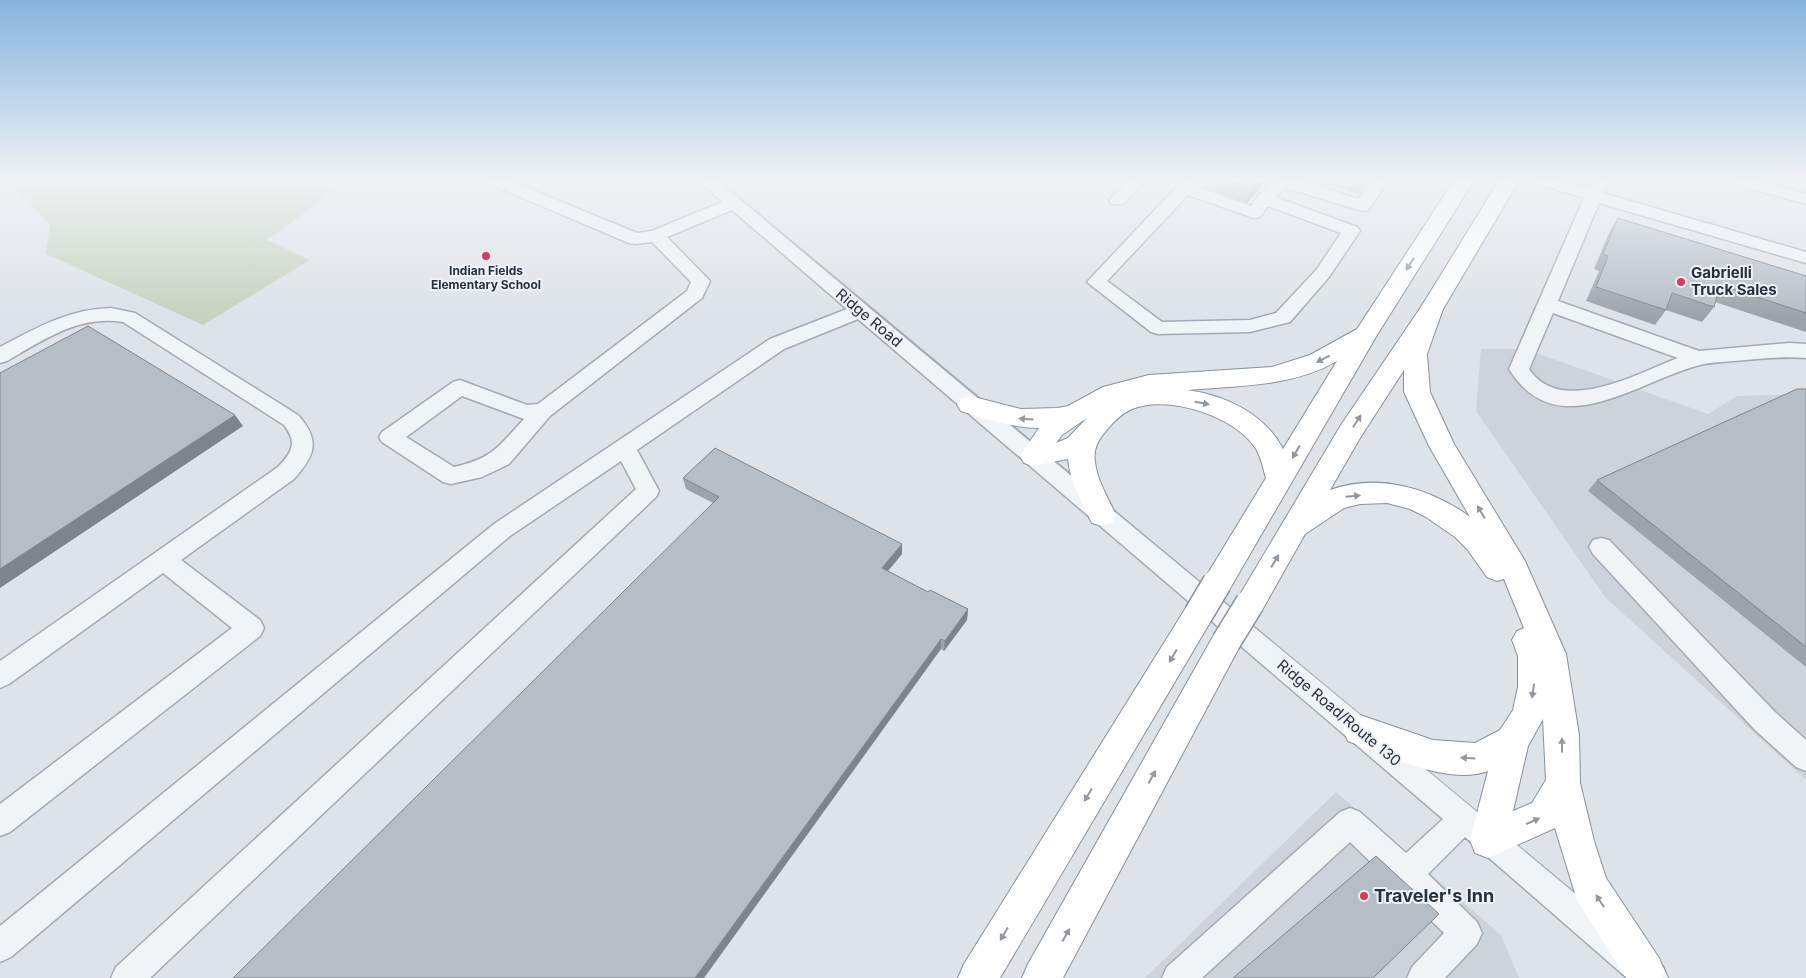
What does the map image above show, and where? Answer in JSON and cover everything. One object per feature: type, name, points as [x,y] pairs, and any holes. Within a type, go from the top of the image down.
[{"type":"highway","points":[[978,978],[1280,480],[1365,335],[1436,225]]},
{"type":"highway","points":[[1042,978],[1226,642],[1350,432],[1431,308],[1482,225]]},
{"type":"highway","points":[[1431,308],[1415,354],[1417,392],[1442,446],[1515,569],[1550,654],[1562,735],[1562,783],[1576,841],[1590,887],[1648,975]]},
{"type":"highway","points":[[1033,456],[1054,428],[1074,414],[1112,393],[1149,384],[1272,375],[1320,362],[1365,335]]},
{"type":"highway","points":[[1033,456],[1054,454],[1068,450],[1083,440],[1095,423],[1115,406],[1135,399],[1168,397],[1212,404],[1245,422],[1267,444],[1280,480]]},
{"type":"highway","points":[[970,405],[1022,420],[1051,420],[1074,414]]},
{"type":"highway","points":[[1083,440],[1081,461],[1087,482],[1102,515]]},
{"type":"highway","points":[[1296,526],[1343,496],[1386,493],[1424,502],[1466,529],[1491,556],[1511,596],[1534,656],[1534,687],[1529,714],[1512,741],[1476,829]]},
{"type":"highway","points":[[1360,730],[1433,756],[1477,759],[1512,741]]},
{"type":"highway","points":[[1476,829],[1545,816],[1562,783]]},
{"type":"street","points":[[600,225],[635,239],[656,236],[683,225]]},
{"type":"street","name":"Ridge Road","points":[[758,225],[970,405],[1033,456]]},
{"type":"street","points":[[1150,225],[1096,282],[1158,328],[1250,326],[1283,318],[1322,273],[1351,231],[1333,225]]},
{"type":"street","points":[[1582,225],[1519,369],[1532,386],[1548,394],[1568,399],[1584,400],[1698,358],[1789,350],[1806,351]]},
{"type":"street","points":[[1709,225],[1806,258]]},
{"type":"street","points":[[544,411],[526,412],[460,387],[390,437],[451,476],[482,469],[501,458],[544,411],[695,294],[701,281],[656,236]]},
{"type":"street","points":[[1547,304],[1698,358]]},
{"type":"street","points":[[0,946],[502,530],[777,344],[860,311]]},
{"type":"street","points":[[0,356],[59,324],[82,316],[115,313],[128,317],[290,420],[301,430],[304,443],[298,461],[286,473],[0,676]]},
{"type":"street","points":[[127,978],[648,490],[625,448]]},
{"type":"street","name":"Ridge Road/Route 130","points":[[1033,456],[1648,975]]},
{"type":"street","points":[[1601,547],[1765,721],[1806,758]]},
{"type":"street","points":[[0,822],[251,628],[164,560]]},
{"type":"street","points":[[1178,978],[1350,822],[1466,933],[1423,978]]},
{"type":"street","points":[[1406,874],[1476,829]]},
{"type":"shaded area","points":[[1481,349],[1525,349],[1708,414],[1737,396],[1806,394],[1806,780],[1605,597],[1476,411]]},
{"type":"shaded area","points":[[1336,792],[1501,935],[1519,978],[1145,978]]},
{"type":"green space","points":[[50,225],[288,225],[267,240],[310,260],[203,325],[46,254]]},
{"type":"building","name":"Gabrielli Truck Sales","points":[[1615,225],[1640,225],[1806,276],[1806,313],[1720,285],[1714,307],[1672,293],[1666,310],[1596,287],[1608,256],[1603,254]]},
{"type":"building","points":[[88,326],[235,415],[0,569],[0,373]]},
{"type":"building","points":[[1797,389],[1806,389],[1806,647],[1597,480]]},
{"type":"building","points":[[715,448],[902,544],[882,568],[928,592],[930,590],[968,609],[945,641],[941,639],[695,978],[233,978],[719,497],[683,478]]},
{"type":"building","name":"Traveler's Inn","points":[[1376,856],[1439,914],[1373,978],[1233,978]]},
{"type":"place","name":"Indian Fields Elementary School","points":[[486,256]]},
{"type":"place","name":"Gabrielli Truck Sales","points":[[1681,282]]},
{"type":"place","name":"Traveler's Inn","points":[[1364,896]]}]
